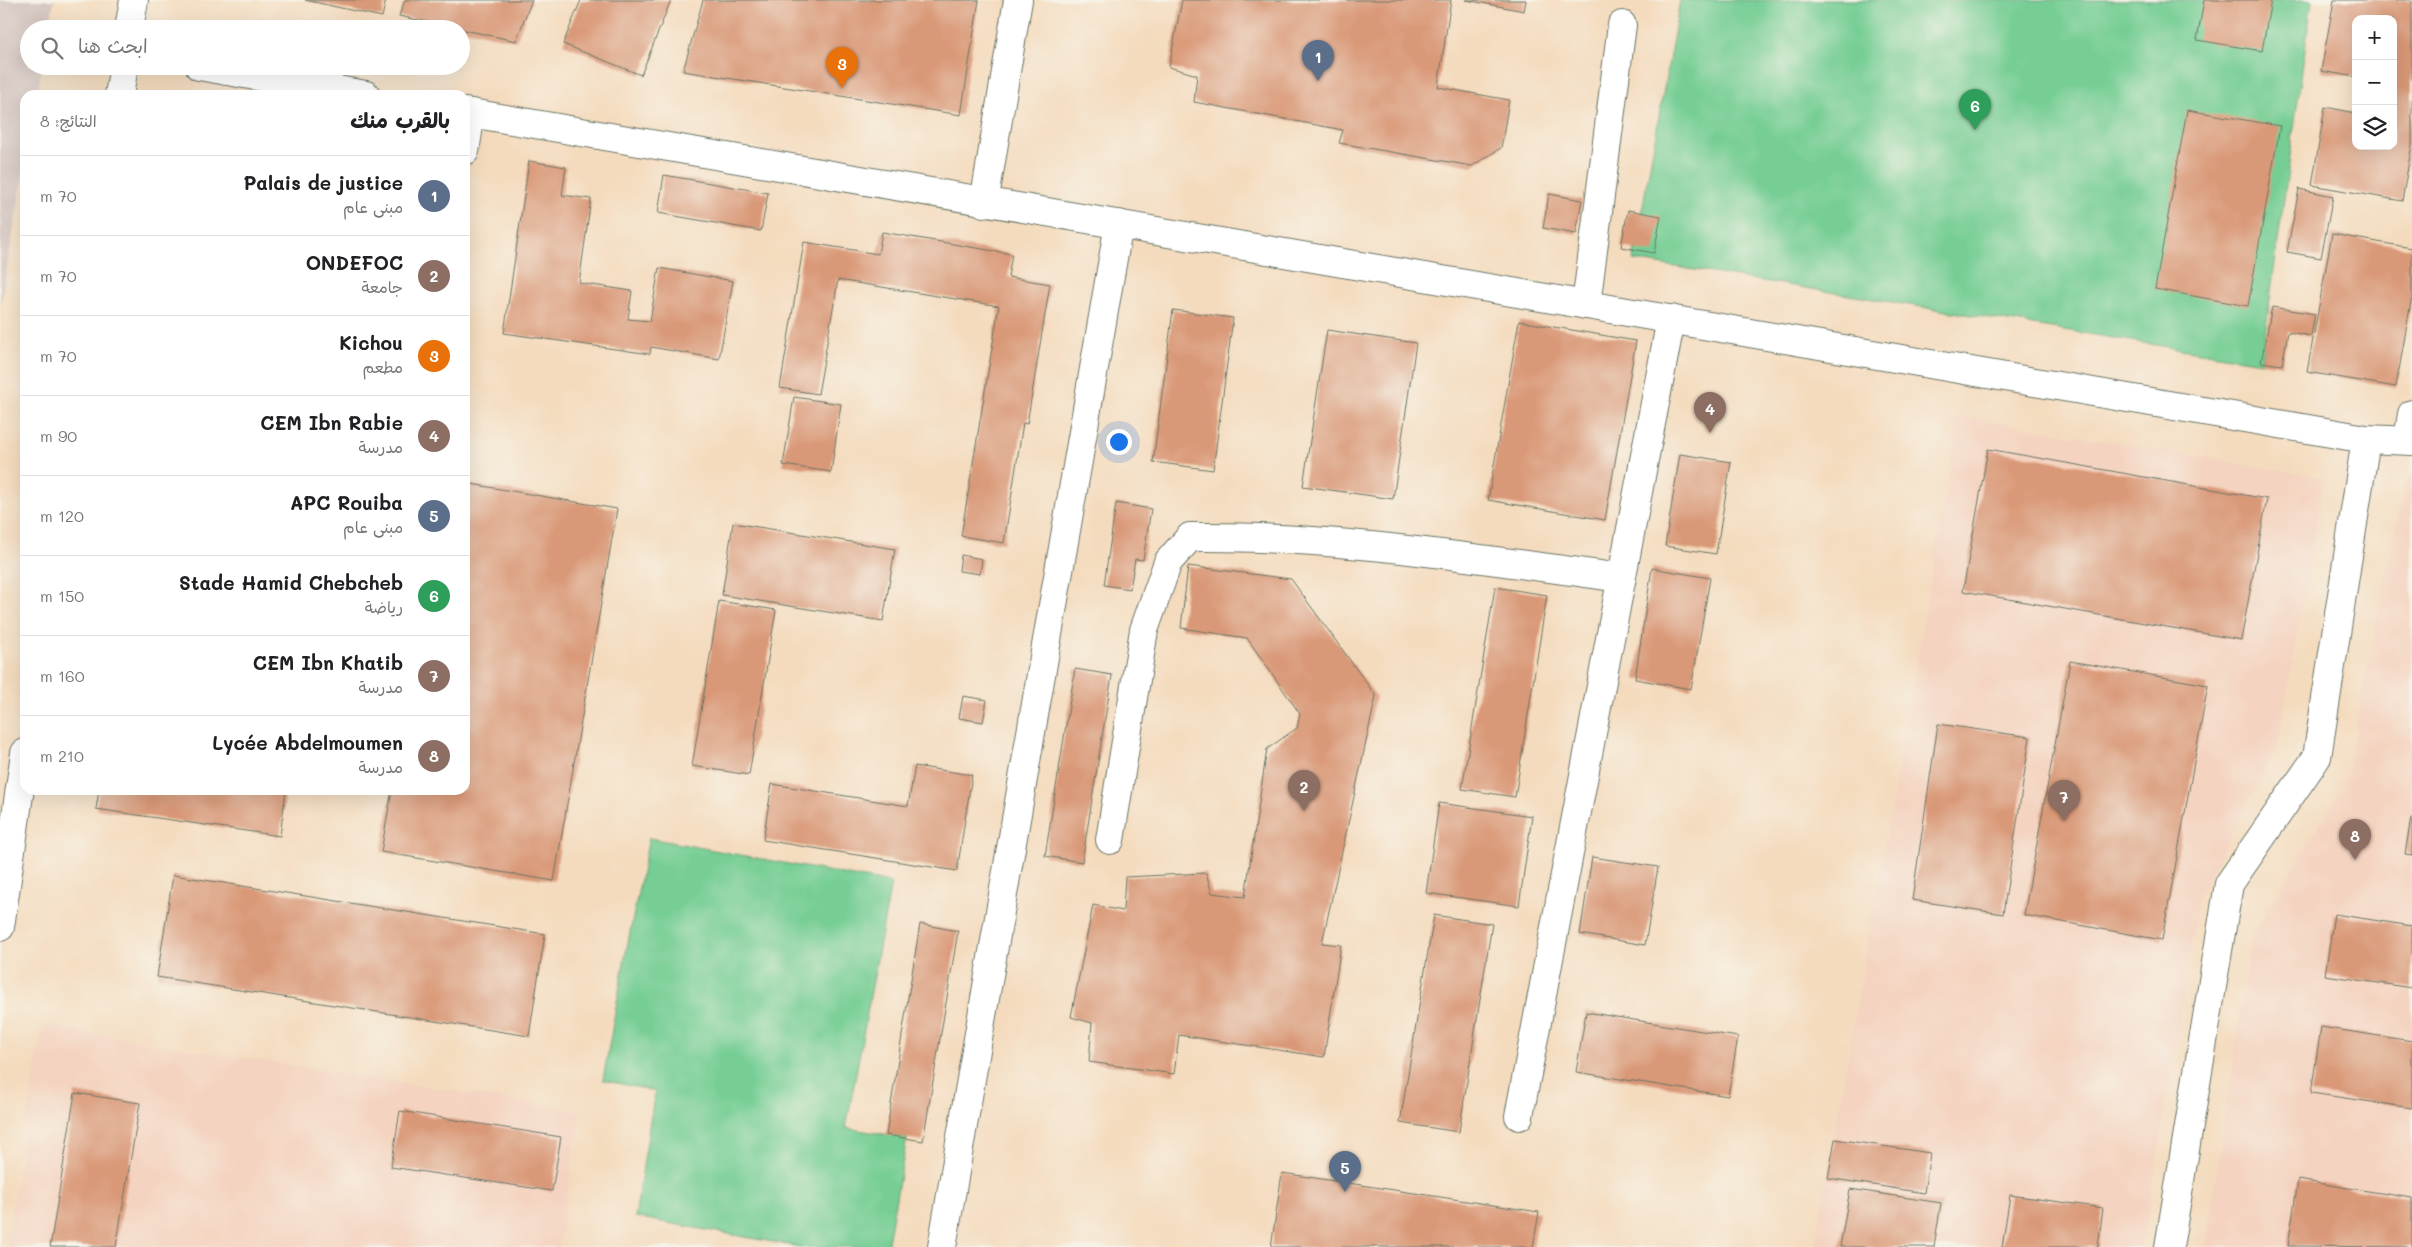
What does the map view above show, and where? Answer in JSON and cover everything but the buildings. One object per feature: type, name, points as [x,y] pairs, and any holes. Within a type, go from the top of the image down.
[{"type":"main road","points":[[131,20],[134,0]]},
{"type":"main road","points":[[984,203],[1018,0]]},
{"type":"main road","points":[[1586,305],[1622,25]]},
{"type":"main road","points":[[121,90],[123,75]]},
{"type":"main road","points":[[252,75],[337,90]]},
{"type":"main road","points":[[470,112],[984,203],[1119,224],[2366,440],[2411,432]]},
{"type":"main road","points":[[942,1247],[1119,224]]},
{"type":"main road","points":[[1518,1116],[1671,319]]},
{"type":"main road","points":[[2170,1247],[2229,884],[2317,757],[2366,440]]},
{"type":"main road","points":[[1110,840],[1144,630],[1168,562],[1190,537],[1275,538],[1426,552],[1622,578]]},
{"type":"main road","points":[[0,826],[20,755]]},
{"type":"main road","points":[[0,927],[20,788]]},
{"type":"shaded area","points":[[0,0],[54,0],[51,20],[20,20],[20,75],[40,75],[38,90],[20,90],[20,193],[0,307]]},
{"type":"shaded area","points":[[1959,416],[2324,478],[2278,745],[2199,896],[2143,1247],[1815,1247]]},
{"type":"shaded area","points":[[2406,478],[2412,479],[2412,1247],[2206,1247],[2251,937],[2345,783]]},
{"type":"shaded area","points":[[42,1026],[580,1111],[559,1247],[6,1247]]},
{"type":"green space","points":[[1680,0],[2312,0],[2261,362],[1633,260]]},
{"type":"green space","points":[[649,838],[891,883],[846,1128],[907,1138],[887,1247],[800,1247],[635,1217],[655,1091],[603,1080]]},
{"type":"place","name":"Palais de justice","points":[[1318,81]]},
{"type":"place","name":"Kichou","points":[[842,88]]},
{"type":"place","name":"Stade Hamid Chebcheb","points":[[1975,130]]},
{"type":"place","name":"CEM Ibn Rabie","points":[[1710,433]]},
{"type":"place","name":"ONDEFOC","points":[[1304,811]]},
{"type":"place","name":"CEM Ibn Khatib","points":[[2064,821]]},
{"type":"place","name":"Lycée Abdelmoumen","points":[[2355,860]]},
{"type":"place","name":"APC Rouiba","points":[[1345,1192]]}]
